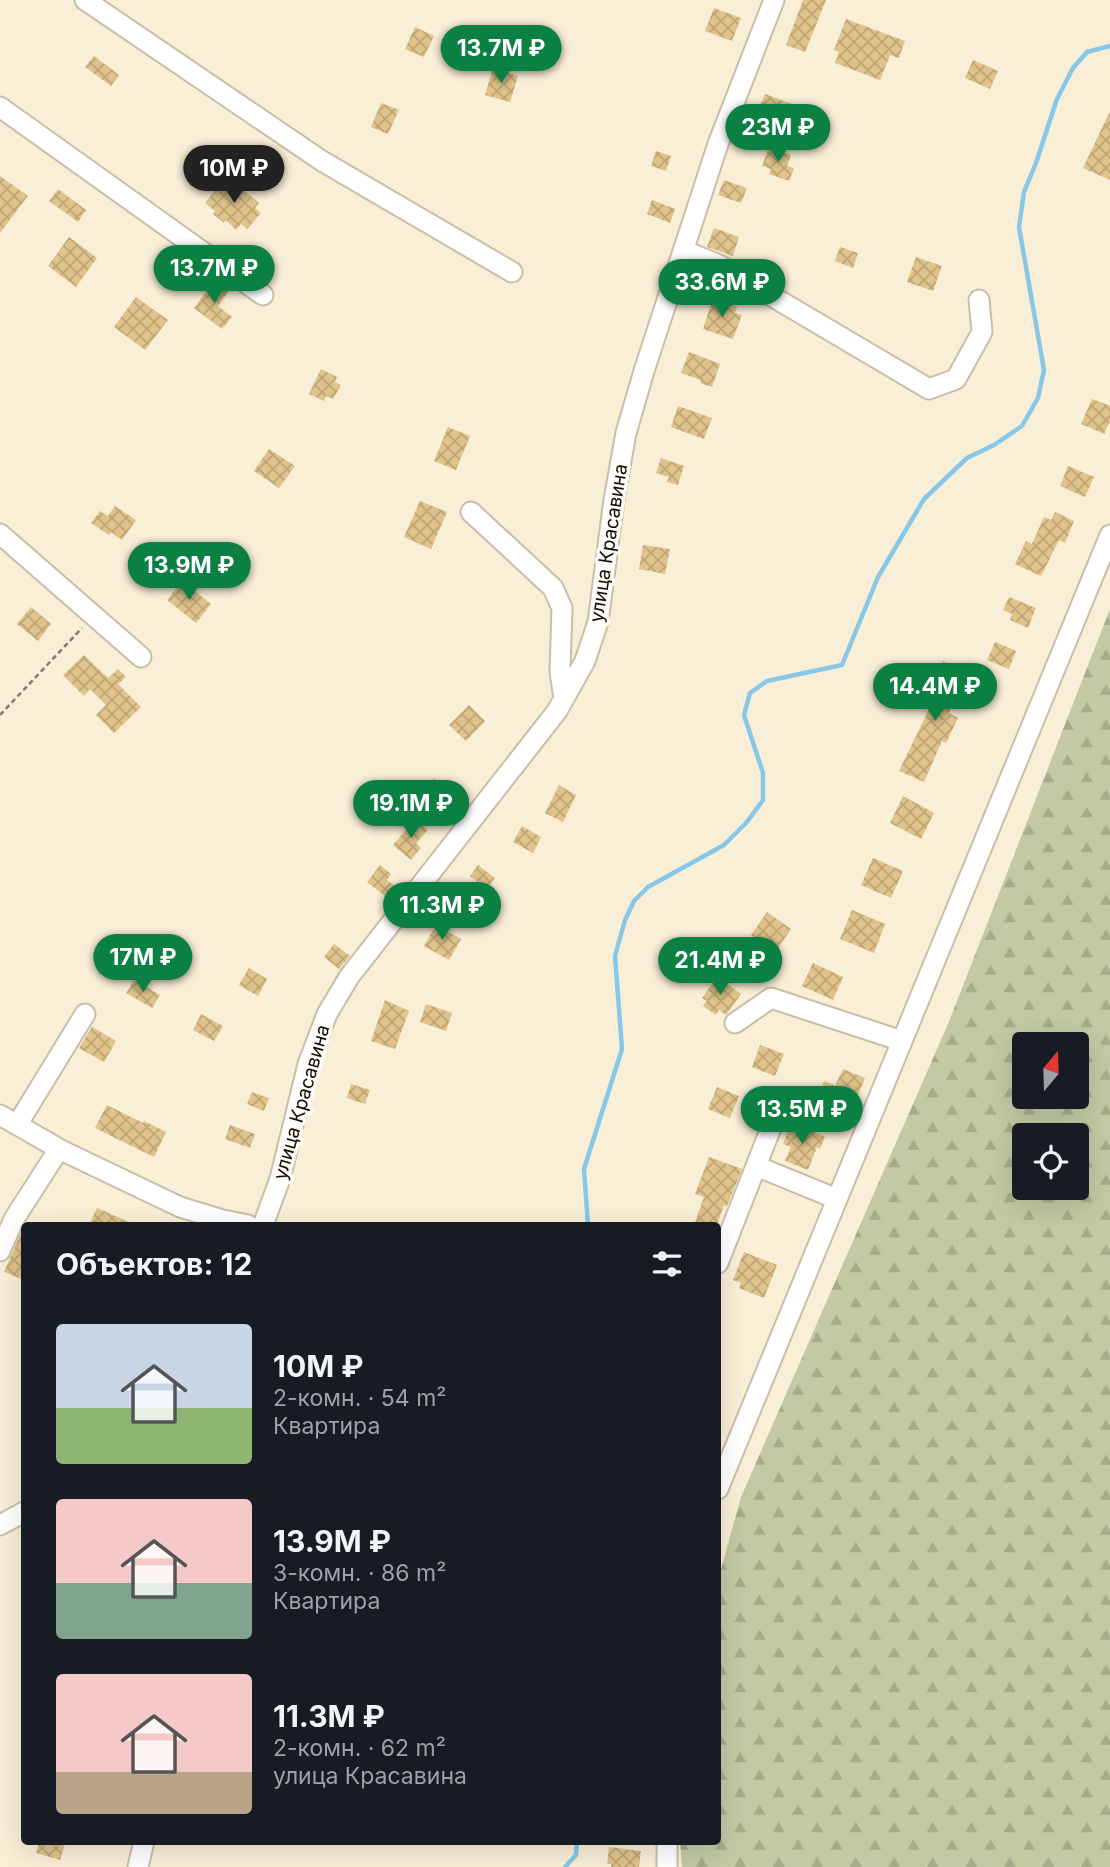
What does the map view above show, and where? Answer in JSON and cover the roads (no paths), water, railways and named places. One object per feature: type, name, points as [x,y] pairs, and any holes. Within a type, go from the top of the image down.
[{"type":"street","points":[[85,0],[322,161],[512,272]]},
{"type":"street","name":"улица Красавина","points":[[265,1222],[308,1064],[327,1014],[349,977],[549,721],[585,661],[598,622],[626,433],[718,144],[774,0]]},
{"type":"street","points":[[0,107],[263,295]]},
{"type":"street","points":[[683,250],[719,265],[929,389],[956,379],[982,332],[979,300]]},
{"type":"street","points":[[471,512],[553,588],[562,608],[560,672],[565,698]]},
{"type":"street","points":[[0,534],[141,657]]},
{"type":"street","points":[[721,1482],[1110,535]]},
{"type":"street","points":[[735,1023],[771,998],[902,1041]]},
{"type":"street","points":[[85,1014],[9,1120],[58,1149],[180,1207],[233,1222]]},
{"type":"street","points":[[721,1255],[778,1110]]},
{"type":"street","points":[[0,1251],[14,1219],[58,1149]]},
{"type":"street","points":[[756,1166],[836,1199]]},
{"type":"street","points":[[0,1525],[21,1514]]},
{"type":"street","points":[[138,1867],[143,1845]]},
{"type":"street","points":[[667,1845],[667,1867]]},
{"type":"waterway","points":[[588,1222],[584,1169],[622,1049],[615,956],[625,920],[634,901],[648,887],[724,845],[747,822],[763,800],[763,773],[744,715],[750,693],[767,681],[842,665],[878,577],[924,499],[967,458],[994,445],[1022,426],[1038,398],[1044,370],[1019,227],[1024,192],[1057,99],[1073,68],[1087,52],[1110,46]]},
{"type":"waterway","points":[[565,1867],[576,1855],[577,1845]]}]
